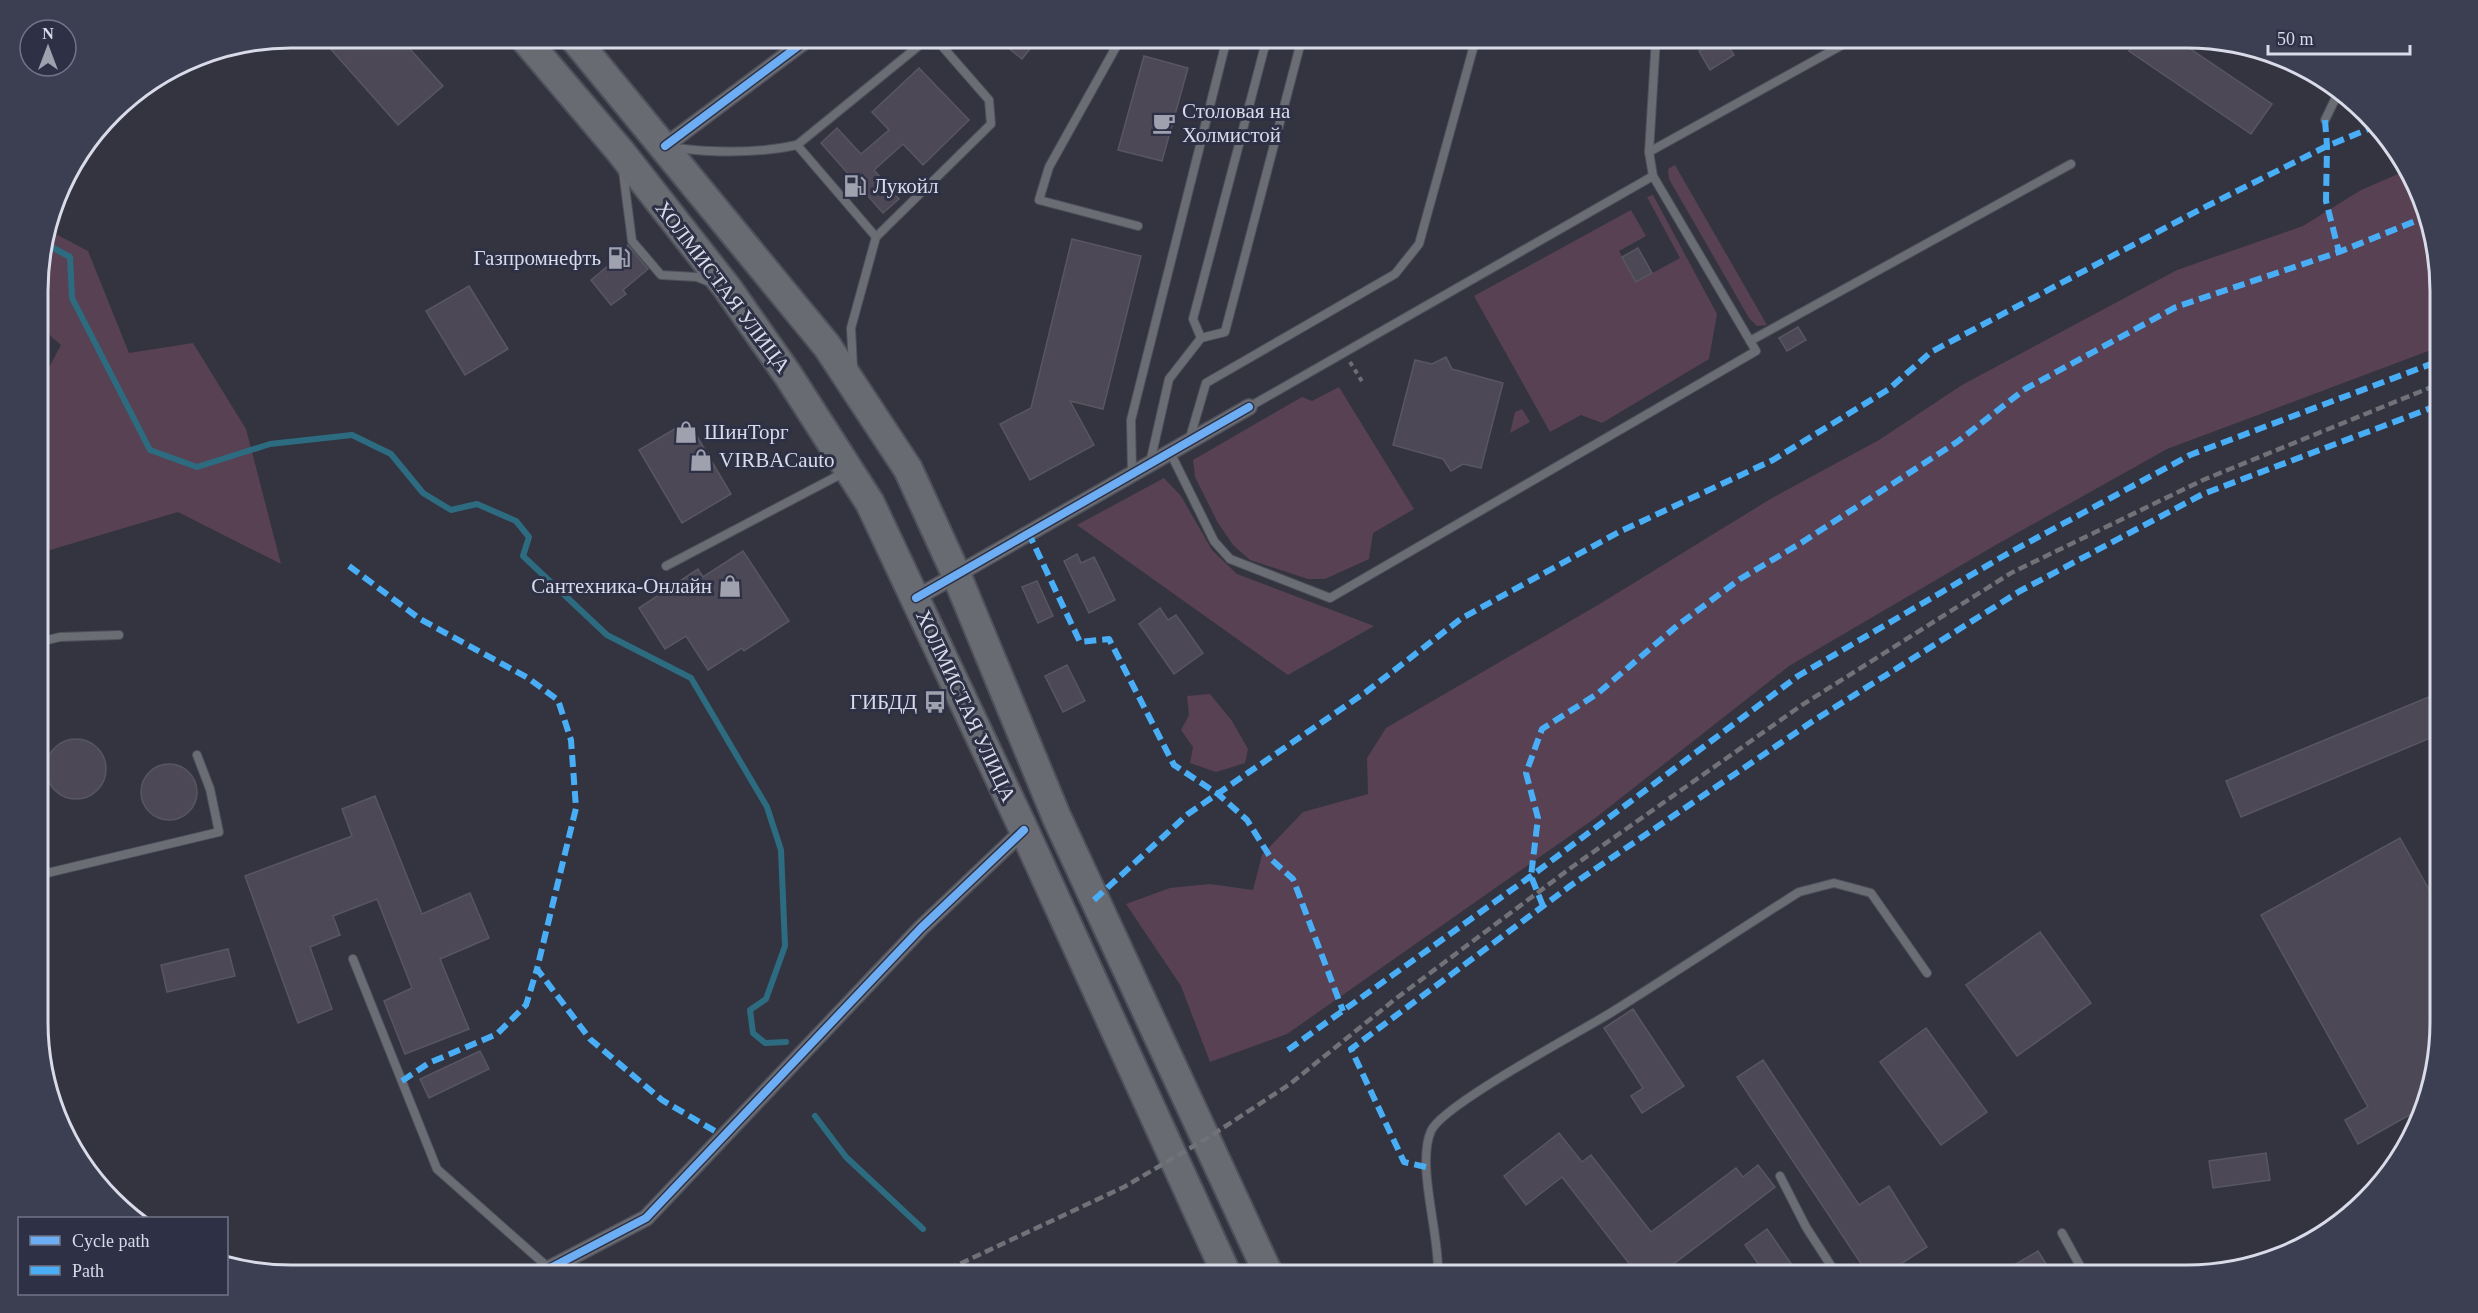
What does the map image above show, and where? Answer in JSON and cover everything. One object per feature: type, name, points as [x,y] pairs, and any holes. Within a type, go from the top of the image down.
[{"type":"highway","name":"ХОЛМИСТАЯ УЛИЦА","points":[[532,48],[620,151],[728,289],[788,375],[870,503],[1024,830],[1222,1265]]},
{"type":"highway","name":"ХОЛМИСТАЯ УЛИЦА","points":[[581,48],[827,345],[908,469],[956,574],[1057,818],[1216,1156],[1265,1265]]},
{"type":"street","points":[[664,146],[795,48]]},
{"type":"street","points":[[916,598],[1132,472],[1249,407]]},
{"type":"street","points":[[560,1265],[645,1218],[725,1137],[921,927],[1024,830]]},
{"type":"lane","points":[[664,146],[703,151],[765,152],[796,145],[916,48]]},
{"type":"lane","points":[[854,387],[851,328],[876,237],[991,124],[989,100],[944,48]]},
{"type":"lane","points":[[1114,48],[1049,167],[1039,200],[1138,226]]},
{"type":"lane","points":[[1132,472],[1131,420],[1224,48]]},
{"type":"lane","points":[[1202,338],[1193,319],[1264,48]]},
{"type":"lane","points":[[1150,463],[1169,379],[1202,338],[1225,332],[1299,48]]},
{"type":"lane","points":[[1188,442],[1206,383],[1395,274],[1419,244],[1473,48]]},
{"type":"lane","points":[[1170,452],[1214,541],[1230,559],[1330,598],[1756,351],[1653,176],[1648,152],[1655,48]]},
{"type":"lane","points":[[1648,152],[1837,48]]},
{"type":"lane","points":[[2325,120],[2335,98]]},
{"type":"lane","points":[[796,145],[876,237]]},
{"type":"lane","points":[[620,151],[632,241],[661,275],[697,277],[728,289]]},
{"type":"lane","points":[[1750,341],[2071,164]]},
{"type":"lane","points":[[1249,407],[1653,176]]},
{"type":"lane","points":[[666,566],[849,470]]},
{"type":"lane","points":[[48,640],[60,637],[119,635]]},
{"type":"lane","points":[[48,873],[219,832],[210,789],[197,755]]},
{"type":"lane","points":[[1439,1265],[1426,1167],[1431,1130],[1461,1102],[1611,1012],[1799,892],[1834,883],[1871,893],[1928,973]]},
{"type":"lane","points":[[353,959],[437,1170],[545,1265]]},
{"type":"lane","points":[[1780,1176],[1806,1227],[1831,1265]]},
{"type":"lane","points":[[2062,1233],[2080,1265]]},
{"type":"shaded area","points":[[1675,165],[1767,325],[1757,326],[1749,318],[1669,179],[1668,169]]},
{"type":"shaded area","points":[[2399,174],[2405,184],[2422,228],[2428,260],[2430,350],[2167,449],[1994,546],[1789,666],[1594,819],[1287,1034],[1210,1062],[1181,986],[1126,904],[1170,888],[1210,884],[1253,890],[1262,855],[1303,812],[1368,794],[1367,758],[1386,728],[1598,605],[1772,498],[1879,440],[1962,385],[2177,270],[2303,226],[2361,190]]},
{"type":"shaded area","points":[[1653,195],[1717,314],[1709,359],[1602,423],[1581,415],[1550,432],[1474,296],[1631,210],[1646,236],[1619,251],[1636,282],[1680,258],[1647,197]]},
{"type":"shaded area","points":[[55,234],[88,251],[129,353],[193,343],[246,429],[281,564],[178,512],[48,551],[48,369],[61,345],[48,334],[50,260]]},
{"type":"shaded area","points":[[1339,387],[1414,509],[1373,533],[1369,559],[1325,579],[1308,579],[1250,560],[1233,545],[1218,523],[1195,477],[1193,460],[1302,397],[1312,401]]},
{"type":"shaded area","points":[[1522,409],[1530,422],[1510,433],[1515,412]]},
{"type":"shaded area","points":[[1164,478],[1181,496],[1212,550],[1237,574],[1374,626],[1288,675],[1077,525]]},
{"type":"shaded area","points":[[1210,694],[1232,721],[1248,749],[1245,763],[1216,772],[1190,763],[1193,747],[1181,730],[1189,715],[1187,696]]},
{"type":"building","points":[[330,48],[409,48],[443,86],[398,125]]},
{"type":"building","points":[[1008,48],[1031,48],[1022,59]]},
{"type":"building","points":[[1705,48],[1729,48],[1734,55],[1710,70],[1699,51]]},
{"type":"building","points":[[2131,48],[2189,48],[2272,104],[2251,134],[2129,51]]},
{"type":"building","points":[[1144,56],[1188,68],[1162,161],[1118,150]]},
{"type":"building","points":[[919,68],[969,120],[923,165],[903,144],[874,170],[899,199],[883,213],[821,143],[837,128],[861,154],[889,130],[872,112]]},
{"type":"building","points":[[1072,239],[1141,256],[1103,409],[1070,401],[1094,445],[1030,480],[1000,424],[1031,408]]},
{"type":"building","points":[[628,245],[648,269],[623,290],[626,294],[611,305],[591,280],[620,256],[618,254]]},
{"type":"building","points":[[1638,248],[1652,273],[1636,282],[1622,257]]},
{"type":"building","points":[[469,286],[508,349],[465,375],[426,311]]},
{"type":"building","points":[[1798,327],[1806,340],[1787,351],[1779,338]]},
{"type":"building","points":[[1446,357],[1452,369],[1503,383],[1481,468],[1463,464],[1451,471],[1443,459],[1393,445],[1415,360],[1432,364]]},
{"type":"building","points":[[688,421],[731,494],[682,523],[639,450]]},
{"type":"building","points":[[743,551],[789,621],[744,651],[742,648],[708,670],[686,636],[665,649],[639,608],[698,569],[703,577]]},
{"type":"building","points":[[1077,554],[1081,563],[1094,557],[1115,600],[1089,613],[1064,561]]},
{"type":"building","points":[[1037,581],[1053,616],[1038,623],[1022,587]]},
{"type":"building","points":[[1160,608],[1168,620],[1176,615],[1203,653],[1174,674],[1139,624]]},
{"type":"building","points":[[1067,665],[1085,701],[1063,712],[1045,676]]},
{"type":"building","points":[[2430,696],[2430,738],[2241,817],[2226,781]]},
{"type":"building","points":[[70,740],[82,740],[93,744],[101,752],[105,763],[105,775],[101,786],[93,794],[82,798],[70,798],[59,794],[51,786],[48,778],[48,760],[51,752],[59,744]]},
{"type":"building","points":[[169,764],[180,766],[189,772],[195,781],[197,792],[195,803],[189,812],[180,818],[169,820],[158,818],[149,812],[143,803],[141,792],[143,781],[149,772],[158,766]]},
{"type":"building","points":[[375,796],[422,914],[470,893],[489,938],[440,959],[469,1029],[405,1054],[384,1001],[412,988],[377,899],[333,916],[340,935],[310,947],[332,1009],[298,1023],[245,876],[352,836],[342,809]]},
{"type":"building","points":[[2400,838],[2430,891],[2428,1053],[2422,1085],[2411,1114],[2358,1144],[2345,1120],[2368,1107],[2261,915]]},
{"type":"building","points":[[2040,932],[2091,1003],[2017,1056],[1966,985]]},
{"type":"building","points":[[228,949],[235,976],[167,992],[161,965]]},
{"type":"building","points":[[1633,1009],[1684,1086],[1642,1113],[1631,1096],[1643,1088],[1604,1028]]},
{"type":"building","points":[[1926,1028],[1987,1112],[1941,1145],[1880,1062]]},
{"type":"building","points":[[480,1051],[489,1069],[429,1098],[420,1079]]},
{"type":"building","points":[[1763,1060],[1859,1205],[1889,1186],[1927,1247],[1899,1265],[1862,1265],[1737,1077]]},
{"type":"building","points":[[1559,1133],[1582,1162],[1591,1155],[1651,1232],[1736,1168],[1743,1177],[1758,1165],[1775,1187],[1672,1265],[1630,1265],[1562,1177],[1526,1205],[1504,1176]]},
{"type":"building","points":[[2266,1153],[2270,1180],[2213,1188],[2209,1161]]},
{"type":"building","points":[[1767,1229],[1792,1265],[1759,1265],[1745,1245]]},
{"type":"building","points":[[2038,1251],[2047,1265],[2014,1265]]},
{"type":"waterway","points":[[52,247],[70,257],[72,298],[150,450],[197,467],[270,444],[352,435],[391,454],[423,493],[451,510],[477,504],[516,521],[529,537],[523,556],[607,635],[691,678],[767,807],[781,850],[785,946],[766,999],[750,1010],[753,1033],[765,1043],[786,1042]]},
{"type":"waterway","points":[[815,1116],[846,1157],[923,1229]]},
{"type":"railway","points":[[957,1265],[1124,1187],[1209,1137],[1290,1084],[1394,1000],[1572,867],[1802,705],[2011,573],[2203,480],[2430,388]]},
{"type":"marked path","points":[[2325,120],[2326,201],[2339,252]]},
{"type":"marked path","points":[[1094,900],[1188,814],[1366,692],[1462,618],[1619,532],[1773,460],[1889,389],[1931,352],[2199,210],[2327,146],[2368,129]]},
{"type":"marked path","points":[[1543,906],[1531,876],[1538,818],[1526,773],[1542,729],[1597,694],[1678,625],[1740,579],[1801,543],[1957,442],[2025,389],[2176,307],[2339,252],[2419,220]]},
{"type":"marked path","points":[[1288,1050],[1531,876],[1798,676],[2007,554],[2190,455],[2430,364]]},
{"type":"marked path","points":[[1426,1167],[1404,1162],[1351,1049],[1570,886],[1813,721],[2020,591],[2203,494],[2430,408]]},
{"type":"marked path","points":[[1028,532],[1080,642],[1109,639],[1174,765],[1218,794],[1247,820],[1272,860],[1293,879],[1343,1011]]},
{"type":"marked path","points":[[349,566],[420,619],[528,678],[558,700],[571,740],[576,808],[537,969],[590,1039],[662,1100],[725,1137]]},
{"type":"marked path","points":[[402,1081],[429,1063],[497,1034],[526,1005],[537,969]]},
{"type":"cycle path","points":[[665,146],[796,48]]},
{"type":"cycle path","points":[[916,598],[1249,407]]},
{"type":"cycle path","points":[[556,1265],[646,1218],[921,928],[1024,830]]},
{"type":"place","name":"Столовая на Холмистой","points":[[1164,123]]},
{"type":"place","name":"Лукойл","points":[[855,186]]},
{"type":"place","name":"Газпромнефть","points":[[619,258]]},
{"type":"place","name":"ШинТорг","points":[[686,432]]},
{"type":"place","name":"VIRBACauto","points":[[701,460]]},
{"type":"place","name":"Сантехника-Онлайн","points":[[730,586]]},
{"type":"place","name":"ГИБДД","points":[[935,702]]}]
